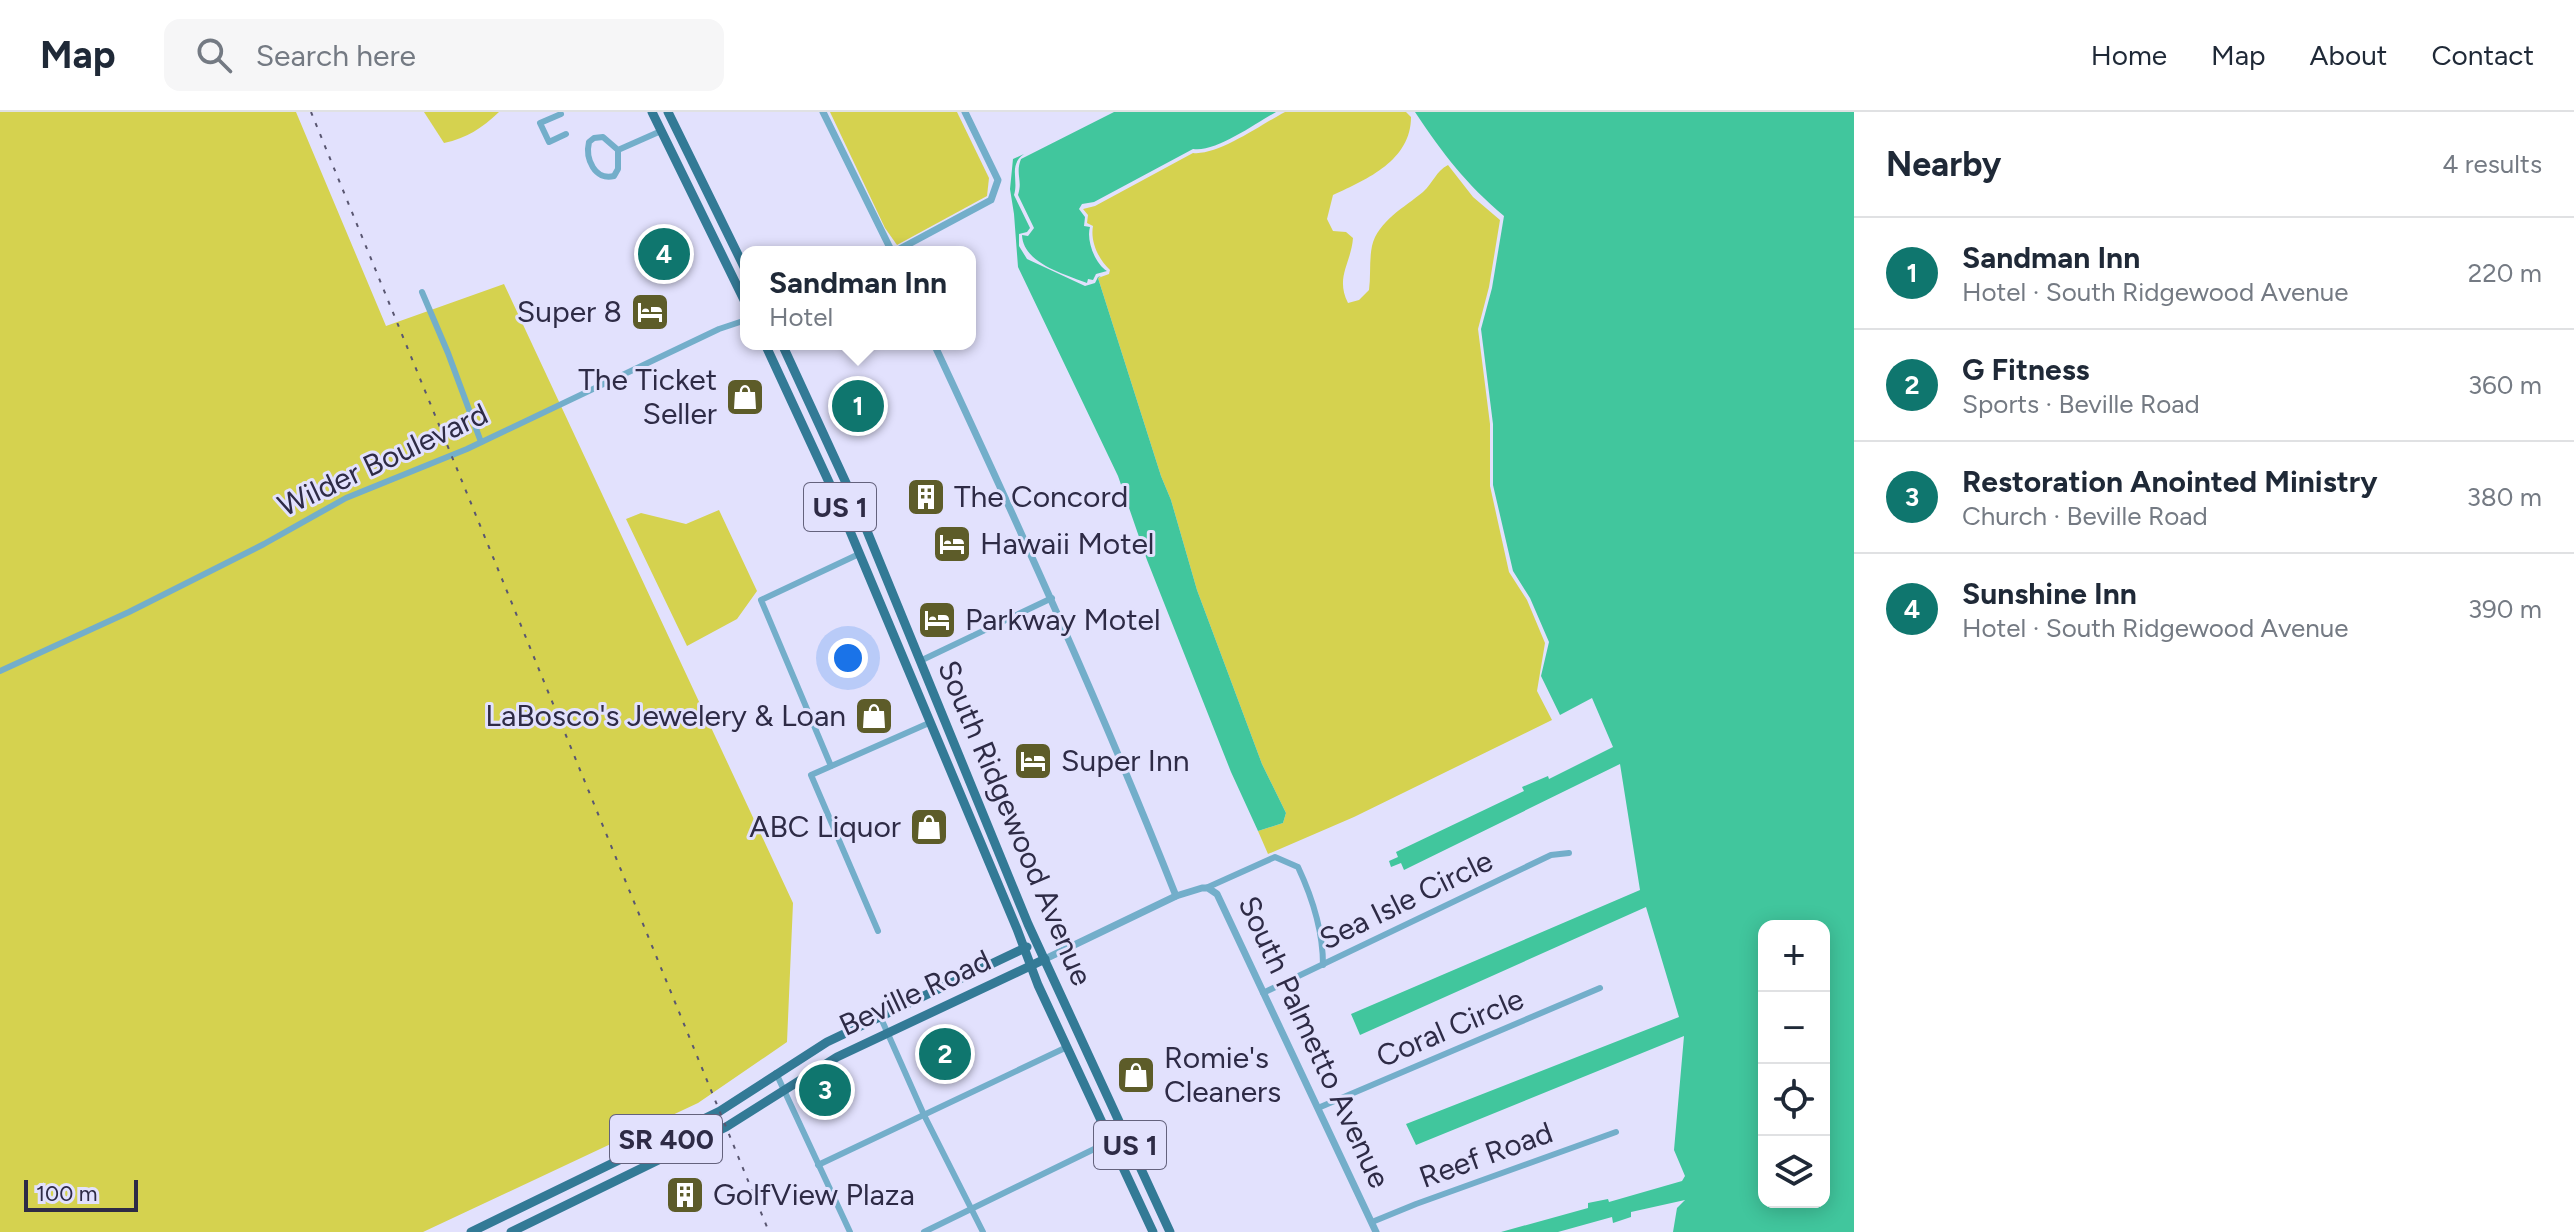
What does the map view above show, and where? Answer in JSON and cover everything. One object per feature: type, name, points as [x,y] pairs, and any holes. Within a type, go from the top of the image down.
[{"type":"main road","points":[[652,112],[740,292]]},
{"type":"main road","points":[[668,112],[740,259]]},
{"type":"main road","name":"South Ridgewood Avenue","points":[[768,350],[860,553],[1031,966],[1153,1232]]},
{"type":"main road","name":"South Ridgewood Avenue","points":[[785,350],[823,430],[1037,943],[1170,1232]]},
{"type":"main road","points":[[860,553],[870,558],[885,576]]},
{"type":"main road","points":[[931,728],[951,753],[959,756]]},
{"type":"main road","name":"Beville Road","points":[[471,1232],[681,1132],[720,1111],[827,1042],[1037,943]]},
{"type":"main road","name":"Beville Road","points":[[511,1232],[688,1147],[746,1115],[837,1057],[1045,959]]},
{"type":"street","points":[[823,112],[890,246]]},
{"type":"street","points":[[904,246],[991,200],[998,180],[965,112]]},
{"type":"street","points":[[561,114],[540,123],[549,142],[566,134]]},
{"type":"street","points":[[618,150],[661,131]]},
{"type":"street","points":[[603,137],[618,150],[619,162],[614,176],[606,178],[599,175],[588,157],[589,142],[603,137]]},
{"type":"street","points":[[422,292],[481,442]]},
{"type":"street","name":"Wilder Boulevard","points":[[0,671],[137,608],[264,544],[346,498],[481,442],[719,329],[740,322]]},
{"type":"street","points":[[937,350],[1052,598],[1118,750],[1176,896]]},
{"type":"street","points":[[831,766],[761,600],[860,553]]},
{"type":"street","points":[[920,661],[1052,598]]},
{"type":"street","points":[[878,931],[811,775],[931,728]]},
{"type":"street","name":"Sea Isle Circle","points":[[1263,993],[1551,855],[1569,853]]},
{"type":"street","points":[[1206,888],[1275,857],[1292,863],[1298,867],[1316,913],[1321,930],[1323,965]]},
{"type":"street","name":"South Palmetto Avenue","points":[[1176,896],[1206,888],[1217,894],[1376,1232]]},
{"type":"street","name":"Beville Road","points":[[1045,959],[1176,896]]},
{"type":"street","name":"Coral Circle","points":[[1318,1108],[1600,988]]},
{"type":"street","points":[[880,1016],[924,1115],[983,1232]]},
{"type":"street","points":[[818,1165],[1067,1047]]},
{"type":"street","points":[[776,1073],[850,1232]]},
{"type":"street","points":[[681,1132],[688,1147]]},
{"type":"street","name":"Reef Road","points":[[1372,1222],[1616,1132]]},
{"type":"street","points":[[924,1232],[1125,1134]]},
{"type":"shaded area","points":[[0,112],[296,112],[386,326],[504,284],[793,903],[787,1042],[698,1103],[423,1232],[0,1232]]},
{"type":"shaded area","points":[[424,112],[499,112],[474,132],[444,143]]},
{"type":"shaded area","points":[[830,112],[957,112],[989,178],[987,196],[897,245],[885,228]]},
{"type":"shaded area","points":[[1114,112],[1276,112],[1224,142],[1193,149],[1094,202],[1082,204],[1079,209],[1085,217],[1084,226],[1090,227],[1092,251],[1107,271],[1096,274],[1087,283],[1046,266],[1024,245],[1022,235],[1028,236],[1034,228],[1018,195],[1019,164],[1021,159]]},
{"type":"shaded area","points":[[1285,112],[1406,112],[1411,117],[1404,145],[1396,156],[1373,175],[1333,195],[1327,219],[1333,231],[1346,232],[1353,238],[1343,278],[1348,303],[1359,300],[1369,290],[1372,246],[1380,229],[1423,192],[1440,170],[1448,165],[1473,197],[1500,220],[1489,287],[1478,329],[1490,424],[1490,486],[1509,572],[1527,600],[1545,643],[1537,691],[1552,720],[1354,817],[1268,854],[1258,831],[1283,823],[1286,813],[1262,764],[1197,590],[1171,500],[1098,278],[1109,274],[1110,270],[1096,250],[1093,226],[1087,223],[1088,215],[1083,209],[1095,206],[1193,153],[1227,145]]},
{"type":"shaded area","points":[[1415,112],[1854,112],[1854,1232],[1673,1232],[1677,1208],[1685,1200],[1631,1212],[1631,1217],[1613,1223],[1612,1217],[1558,1232],[1501,1232],[1588,1208],[1588,1203],[1608,1199],[1609,1202],[1682,1181],[1685,1176],[1674,1150],[1684,1036],[1416,1145],[1406,1124],[1679,1017],[1646,907],[1360,1035],[1351,1014],[1640,890],[1620,764],[1404,870],[1401,863],[1391,867],[1389,861],[1398,857],[1396,852],[1524,791],[1522,787],[1548,776],[1549,779],[1613,747],[1592,698],[1560,715],[1541,676],[1549,642],[1530,598],[1513,571],[1493,485],[1493,424],[1481,329],[1492,288],[1504,216],[1445,155]]},
{"type":"shaded area","points":[[1024,154],[1016,163],[1014,195],[1030,228],[1019,234],[1019,246],[1027,259],[1085,286],[1095,283],[1098,277],[1101,276],[1098,278],[1171,500],[1197,590],[1262,764],[1286,813],[1283,823],[1258,831],[1231,772],[1147,560],[1118,476],[1018,267],[1010,189],[1013,159]]},
{"type":"shaded area","points":[[719,510],[757,591],[737,619],[687,646],[626,519],[641,513],[686,524]]},
{"type":"railway","points":[[311,112],[769,1232]]},
{"type":"place","name":"Sunshine Inn","points":[[664,254]]},
{"type":"place","name":"Super 8","points":[[650,312]]},
{"type":"place","name":"The Ticket Seller","points":[[745,397]]},
{"type":"place","name":"Sandman Inn","points":[[858,406]]},
{"type":"place","name":"The Concord","points":[[926,497]]},
{"type":"place","name":"Hawaii Motel","points":[[952,544]]},
{"type":"place","name":"Parkway Motel","points":[[937,620]]},
{"type":"place","name":"LaBosco's Jewelery & Loan","points":[[874,716]]},
{"type":"place","name":"Super Inn","points":[[1033,761]]},
{"type":"place","name":"ABC Liquor","points":[[929,827]]},
{"type":"place","name":"G Fitness","points":[[945,1054]]},
{"type":"place","name":"Romie's Cleaners","points":[[1136,1075]]},
{"type":"place","name":"Restoration Anointed Ministry","points":[[825,1090]]},
{"type":"place","name":"GolfView Plaza","points":[[685,1195]]}]
